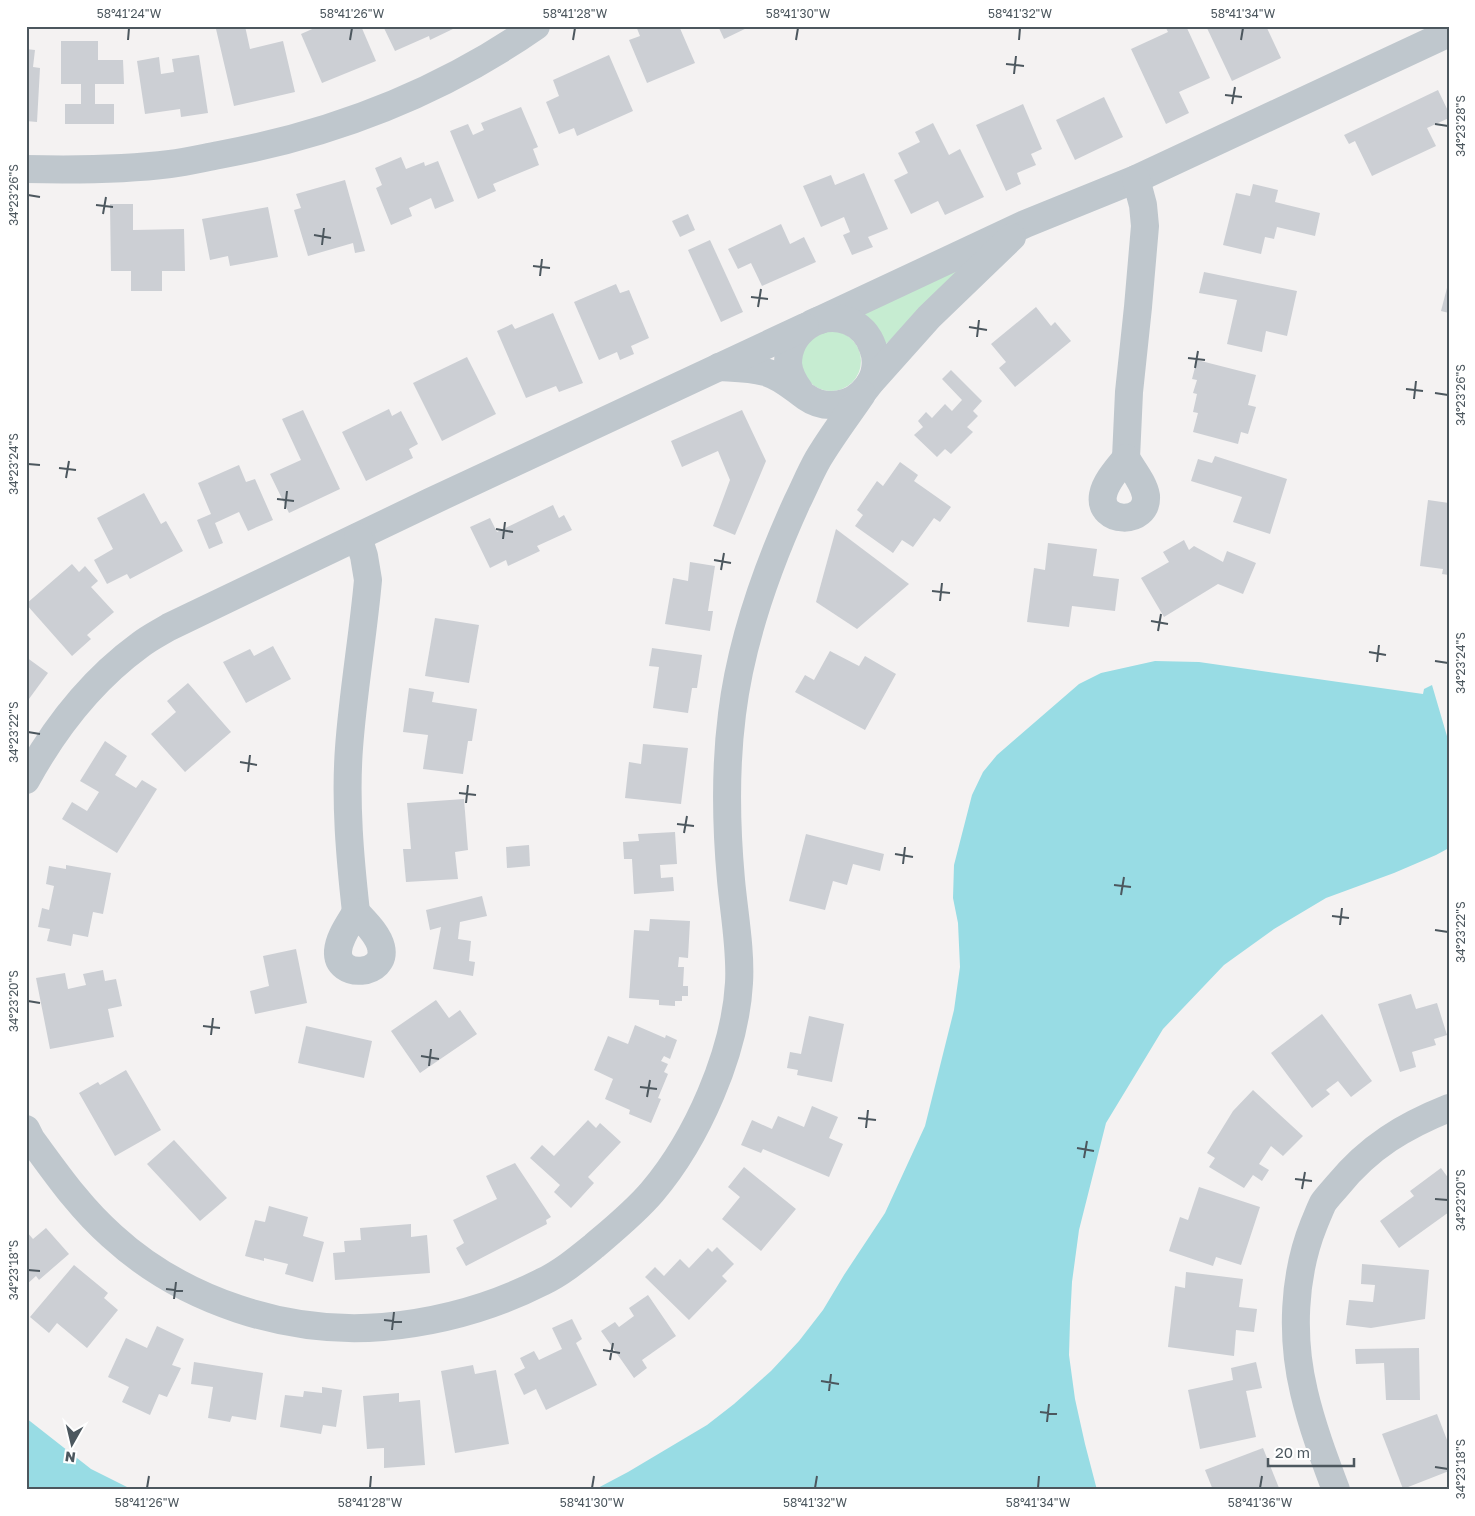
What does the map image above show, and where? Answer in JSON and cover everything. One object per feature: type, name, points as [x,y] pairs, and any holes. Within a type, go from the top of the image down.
[{"type":"street","points":[[26,169],[89,170],[170,164],[268,145],[332,127],[396,104],[458,75],[507,46],[536,26]]},
{"type":"street","points":[[26,780],[58,727],[116,665],[140,645],[169,627],[812,323],[1026,224],[1136,179],[1449,33]]},
{"type":"street","points":[[1126,458],[1129,392],[1145,226],[1143,205],[1136,179]]},
{"type":"street","points":[[719,367],[766,372],[784,380],[807,396],[826,405],[839,405],[851,401],[866,389],[929,317],[1026,224]]},
{"type":"street","points":[[26,1129],[31,1139],[85,1210],[113,1238],[152,1268],[195,1292],[254,1314],[306,1325],[355,1329],[402,1325],[458,1314],[505,1299],[544,1281],[575,1262],[619,1226],[652,1192],[677,1160],[721,1071],[732,1028],[739,982],[727,826],[727,771],[732,713],[743,655],[760,594],[783,534],[817,461],[866,389],[876,370],[876,355],[871,341],[862,329],[849,321],[834,318],[812,323],[796,338],[792,344],[788,365],[792,379],[807,396],[817,432],[817,461]]},
{"type":"street","points":[[356,912],[350,850],[349,750],[368,580],[364,556],[358,537]]},
{"type":"street","points":[[1336,1490],[1313,1428],[1303,1390],[1298,1353],[1296,1312],[1299,1276],[1309,1238],[1323,1203],[1345,1176],[1368,1153],[1390,1137],[1421,1119],[1449,1108]]},
{"type":"green space","points":[[954,266],[959,272],[886,344],[881,344],[858,311]]},
{"type":"green space","points":[[825,331],[837,331],[848,336],[856,344],[861,355],[859,373],[848,386],[837,391],[825,391],[814,386],[806,378],[801,367],[801,355],[806,344],[814,336]]},
{"type":"water","points":[[1155,661],[1199,662],[1423,694],[1424,689],[1432,685],[1449,743],[1449,848],[1394,873],[1326,898],[1274,929],[1224,965],[1163,1029],[1106,1123],[1079,1230],[1072,1282],[1069,1355],[1075,1399],[1097,1490],[594,1490],[707,1425],[734,1404],[771,1371],[799,1341],[823,1310],[885,1213],[925,1126],[954,1010],[960,967],[958,923],[953,898],[954,865],[972,795],[983,772],[997,755],[1079,684],[1101,673]]},
{"type":"water","points":[[26,1418],[91,1469],[133,1490],[26,1490]]},
{"type":"building","points":[[227,26],[245,26],[250,49],[283,41],[295,92],[234,106],[216,29]]},
{"type":"building","points":[[319,26],[361,26],[376,61],[322,83],[301,34]]},
{"type":"building","points":[[383,26],[454,26],[455,28],[430,40],[429,36],[395,51]]},
{"type":"building","points":[[636,26],[679,26],[695,63],[647,83],[629,40],[640,36]]},
{"type":"building","points":[[718,26],[751,26],[724,39]]},
{"type":"building","points":[[1165,26],[1186,26],[1210,78],[1179,92],[1189,113],[1166,124],[1131,49],[1168,32]]},
{"type":"building","points":[[1206,26],[1266,26],[1281,58],[1232,81]]},
{"type":"building","points":[[61,41],[98,41],[98,60],[123,60],[124,84],[95,84],[95,104],[114,104],[114,124],[65,124],[65,104],[81,104],[81,84],[61,84]]},
{"type":"building","points":[[26,49],[35,50],[33,67],[40,68],[37,122],[26,121]]},
{"type":"building","points":[[199,55],[208,113],[181,117],[180,109],[145,114],[137,61],[159,57],[161,74],[174,72],[172,59]]},
{"type":"building","points":[[609,55],[633,111],[577,136],[574,128],[559,134],[546,102],[559,96],[553,80]]},
{"type":"building","points":[[1438,90],[1449,113],[1449,118],[1427,128],[1436,146],[1372,176],[1355,141],[1349,144],[1344,135]]},
{"type":"building","points":[[1104,97],[1123,137],[1075,160],[1056,120]]},
{"type":"building","points":[[1023,104],[1042,149],[1031,154],[1036,165],[1017,173],[1021,184],[1006,191],[976,125]]},
{"type":"building","points":[[521,107],[538,147],[533,149],[539,165],[493,184],[496,191],[478,199],[450,131],[468,124],[473,135],[484,130],[481,123]]},
{"type":"building","points":[[933,123],[949,155],[960,149],[984,197],[945,215],[938,201],[911,214],[894,180],[908,173],[898,153],[920,142],[915,132]]},
{"type":"building","points":[[401,157],[406,169],[424,162],[425,166],[438,161],[454,201],[435,209],[431,198],[409,208],[412,216],[391,225],[376,188],[382,185],[375,168]]},
{"type":"building","points":[[864,173],[888,229],[868,237],[873,247],[852,255],[843,235],[850,232],[844,217],[821,227],[803,186],[831,175],[835,185]]},
{"type":"building","points":[[345,180],[365,251],[355,253],[353,243],[308,256],[294,210],[301,208],[296,194]]},
{"type":"building","points":[[1253,184],[1278,190],[1275,202],[1320,213],[1315,236],[1277,227],[1274,239],[1265,237],[1261,254],[1223,245],[1236,193],[1250,196]]},
{"type":"building","points":[[110,204],[133,204],[133,230],[184,229],[185,271],[162,271],[162,291],[131,291],[131,271],[111,271]]},
{"type":"building","points":[[268,207],[278,257],[230,266],[228,256],[210,260],[202,219]]},
{"type":"building","points":[[688,214],[695,230],[680,237],[672,221]]},
{"type":"building","points":[[781,224],[790,244],[804,237],[816,262],[762,286],[751,263],[738,269],[728,249]]},
{"type":"building","points":[[710,240],[743,312],[721,322],[688,250]]},
{"type":"building","points":[[1204,272],[1297,291],[1287,336],[1266,331],[1262,352],[1227,344],[1237,300],[1199,293]]},
{"type":"building","points":[[616,284],[620,293],[629,290],[649,338],[631,346],[634,354],[620,360],[617,352],[599,360],[574,302]]},
{"type":"building","points":[[1449,284],[1449,313],[1441,311]]},
{"type":"building","points":[[1036,307],[1051,326],[1055,322],[1071,341],[1015,387],[999,368],[1006,362],[991,344]]},
{"type":"building","points":[[553,313],[583,383],[559,392],[556,386],[526,398],[497,331],[512,324],[515,329]]},
{"type":"building","points":[[467,357],[496,414],[442,441],[413,383]]},
{"type":"building","points":[[1197,360],[1256,375],[1248,405],[1256,407],[1248,434],[1241,432],[1238,444],[1193,432],[1198,413],[1193,412],[1197,394],[1193,393],[1197,380],[1192,379]]},
{"type":"building","points":[[951,370],[982,401],[973,411],[978,416],[967,427],[973,432],[951,454],[945,449],[937,457],[914,435],[923,427],[918,421],[926,412],[932,418],[945,404],[952,411],[962,400],[942,379]]},
{"type":"building","points":[[389,409],[392,416],[401,411],[418,444],[409,449],[413,458],[366,481],[342,432]]},
{"type":"building","points":[[303,410],[340,489],[289,513],[270,474],[301,460],[282,419]]},
{"type":"building","points":[[742,410],[766,461],[735,535],[713,526],[730,480],[718,451],[682,467],[671,441]]},
{"type":"building","points":[[1215,456],[1287,479],[1270,534],[1233,522],[1242,497],[1191,481],[1198,459],[1212,463]]},
{"type":"building","points":[[900,462],[918,475],[914,481],[951,507],[940,522],[934,518],[913,547],[902,540],[893,553],[855,526],[863,515],[857,510],[877,481],[883,486]]},
{"type":"building","points":[[239,465],[246,482],[255,479],[273,520],[248,531],[239,512],[215,523],[223,543],[209,549],[197,520],[211,514],[198,483]]},
{"type":"building","points":[[144,493],[161,524],[166,521],[183,551],[130,579],[127,574],[107,584],[94,560],[113,549],[97,518]]},
{"type":"building","points":[[1428,500],[1449,503],[1449,575],[1442,574],[1443,569],[1420,566]]},
{"type":"building","points":[[553,505],[559,518],[564,515],[572,530],[537,546],[540,551],[508,566],[506,560],[490,568],[470,527],[490,518],[497,532]]},
{"type":"building","points":[[836,529],[909,584],[857,629],[816,602]]},
{"type":"building","points":[[1184,540],[1189,550],[1194,546],[1223,562],[1227,551],[1256,563],[1243,594],[1218,584],[1164,617],[1141,578],[1169,562],[1163,552]]},
{"type":"building","points":[[1048,543],[1097,549],[1093,576],[1119,579],[1115,611],[1072,606],[1069,627],[1027,622],[1034,568],[1045,570]]},
{"type":"building","points":[[690,562],[715,566],[708,611],[713,611],[710,631],[665,624],[673,578],[688,581]]},
{"type":"building","points":[[72,564],[79,572],[85,566],[98,581],[91,587],[114,612],[87,635],[91,639],[72,656],[26,604]]},
{"type":"building","points":[[435,618],[479,625],[469,683],[425,676]]},
{"type":"building","points":[[273,646],[291,679],[246,703],[223,662],[250,649],[254,656]]},
{"type":"building","points":[[652,648],[702,655],[697,688],[692,688],[688,713],[653,708],[659,667],[649,666]]},
{"type":"building","points":[[830,651],[859,666],[865,656],[896,674],[865,730],[795,692],[805,675],[814,680]]},
{"type":"building","points":[[26,657],[48,673],[26,703]]},
{"type":"building","points":[[188,683],[231,732],[185,772],[151,734],[176,712],[167,701]]},
{"type":"building","points":[[409,688],[434,692],[432,702],[477,709],[472,741],[468,741],[463,774],[423,769],[428,735],[403,732]]},
{"type":"building","points":[[105,741],[127,756],[115,775],[136,788],[142,780],[157,789],[117,853],[62,819],[72,802],[87,811],[99,792],[80,781]]},
{"type":"building","points":[[643,744],[688,748],[681,804],[625,798],[629,762],[641,764]]},
{"type":"building","points":[[464,799],[468,850],[455,852],[458,879],[406,882],[403,849],[411,849],[407,803]]},
{"type":"building","points":[[675,832],[677,864],[660,865],[661,878],[673,877],[674,891],[634,894],[632,859],[624,859],[623,842],[639,841],[638,834]]},
{"type":"building","points":[[806,834],[884,854],[880,871],[853,864],[847,885],[833,881],[825,910],[789,901]]},
{"type":"building","points":[[529,845],[530,866],[507,868],[506,847]]},
{"type":"building","points":[[66,865],[111,873],[103,914],[93,912],[88,937],[73,934],[71,946],[47,941],[50,929],[38,927],[42,908],[49,910],[54,886],[46,884],[49,866],[66,869]]},
{"type":"building","points":[[482,896],[487,916],[460,922],[458,939],[471,941],[469,961],[475,962],[473,976],[433,969],[441,927],[430,930],[426,910]]},
{"type":"building","points":[[650,919],[690,921],[688,958],[679,957],[678,967],[684,967],[683,986],[688,986],[688,996],[682,996],[682,1001],[675,1001],[675,1006],[659,1005],[659,1000],[629,998],[634,930],[649,931]]},
{"type":"building","points":[[296,949],[307,1003],[255,1014],[250,991],[269,986],[263,956]]},
{"type":"building","points":[[103,970],[105,981],[116,979],[122,1006],[108,1009],[114,1037],[50,1049],[36,978],[65,973],[68,989],[86,985],[83,974]]},
{"type":"building","points":[[1411,994],[1416,1009],[1437,1003],[1447,1035],[1434,1039],[1436,1045],[1412,1052],[1416,1067],[1400,1072],[1378,1004]]},
{"type":"building","points":[[436,1000],[449,1018],[460,1010],[477,1034],[420,1073],[391,1031]]},
{"type":"building","points":[[1322,1014],[1372,1081],[1351,1097],[1338,1081],[1326,1090],[1330,1094],[1312,1108],[1271,1053]]},
{"type":"building","points":[[809,1016],[844,1024],[832,1082],[797,1075],[798,1070],[787,1068],[790,1052],[801,1054]]},
{"type":"building","points":[[635,1025],[665,1038],[666,1035],[677,1040],[670,1059],[664,1056],[661,1061],[668,1064],[664,1072],[668,1074],[658,1098],[661,1099],[651,1123],[629,1114],[630,1110],[605,1099],[613,1079],[594,1070],[608,1036],[628,1044]]},
{"type":"building","points":[[306,1026],[372,1041],[364,1078],[298,1063]]},
{"type":"building","points":[[126,1070],[161,1130],[115,1156],[79,1093],[98,1082],[100,1085]]},
{"type":"building","points":[[1253,1090],[1303,1136],[1283,1156],[1271,1146],[1259,1164],[1269,1170],[1262,1181],[1253,1175],[1244,1188],[1209,1167],[1215,1158],[1207,1153],[1233,1111]]},
{"type":"building","points":[[812,1106],[838,1117],[829,1138],[843,1144],[829,1177],[763,1149],[761,1153],[741,1145],[752,1120],[772,1129],[778,1116],[804,1127]]},
{"type":"building","points":[[588,1120],[596,1128],[600,1123],[621,1142],[588,1177],[594,1183],[571,1208],[554,1192],[560,1185],[530,1158],[542,1145],[554,1156]]},
{"type":"building","points":[[174,1140],[227,1198],[200,1221],[147,1164]]},
{"type":"building","points":[[515,1163],[551,1217],[546,1220],[547,1224],[466,1266],[456,1248],[464,1243],[453,1220],[497,1199],[486,1176]]},
{"type":"building","points":[[744,1167],[796,1209],[761,1251],[722,1219],[740,1197],[728,1187]]},
{"type":"building","points":[[1441,1168],[1449,1179],[1449,1212],[1399,1248],[1380,1221],[1414,1196],[1410,1191]]},
{"type":"building","points":[[1199,1187],[1260,1207],[1241,1265],[1216,1257],[1213,1266],[1169,1251],[1180,1217],[1188,1220]]},
{"type":"building","points":[[269,1206],[308,1217],[303,1236],[324,1242],[313,1282],[285,1274],[288,1264],[264,1258],[264,1261],[245,1256],[255,1220],[265,1222]]},
{"type":"building","points":[[411,1224],[411,1237],[427,1235],[430,1273],[335,1280],[333,1253],[345,1252],[344,1241],[361,1240],[360,1228]]},
{"type":"building","points":[[46,1228],[69,1254],[39,1280],[36,1276],[26,1285],[26,1231],[33,1239]]},
{"type":"building","points":[[717,1247],[734,1264],[722,1276],[727,1281],[689,1320],[645,1277],[655,1267],[664,1276],[680,1259],[689,1268],[708,1248],[712,1252]]},
{"type":"building","points":[[1362,1264],[1429,1270],[1425,1319],[1371,1328],[1346,1325],[1349,1300],[1373,1302],[1375,1285],[1361,1284]]},
{"type":"building","points":[[74,1265],[108,1293],[104,1298],[118,1310],[87,1348],[57,1323],[49,1333],[30,1317]]},
{"type":"building","points":[[1186,1272],[1243,1279],[1239,1307],[1257,1309],[1254,1332],[1236,1330],[1234,1356],[1168,1347],[1175,1286],[1185,1288]]},
{"type":"building","points":[[648,1295],[676,1336],[642,1360],[647,1368],[634,1378],[601,1331],[615,1322],[619,1327],[634,1316],[629,1308]]},
{"type":"building","points":[[572,1319],[582,1339],[576,1343],[597,1385],[546,1410],[536,1389],[524,1395],[514,1374],[525,1368],[520,1358],[534,1351],[539,1360],[562,1349],[552,1328]]},
{"type":"building","points":[[157,1326],[184,1339],[172,1365],[181,1368],[167,1397],[159,1394],[150,1415],[122,1402],[129,1387],[108,1377],[126,1338],[147,1348]]},
{"type":"building","points":[[1419,1348],[1420,1400],[1386,1400],[1384,1363],[1356,1364],[1355,1349]]},
{"type":"building","points":[[194,1362],[263,1373],[256,1420],[232,1416],[230,1422],[208,1418],[213,1387],[191,1384]]},
{"type":"building","points":[[1256,1362],[1262,1388],[1246,1391],[1256,1437],[1200,1449],[1188,1390],[1233,1380],[1231,1368]]},
{"type":"building","points":[[473,1365],[475,1374],[496,1370],[509,1444],[455,1453],[441,1371]]},
{"type":"building","points":[[322,1387],[342,1390],[336,1427],[323,1425],[321,1434],[280,1427],[285,1395],[303,1397],[304,1391],[322,1393]]},
{"type":"building","points":[[399,1393],[399,1402],[420,1400],[425,1465],[384,1468],[384,1448],[367,1449],[363,1396]]},
{"type":"building","points":[[1437,1414],[1449,1445],[1449,1471],[1403,1489],[1382,1434]]},
{"type":"building","points":[[1263,1448],[1279,1488],[1274,1490],[1213,1490],[1205,1470]]}]
